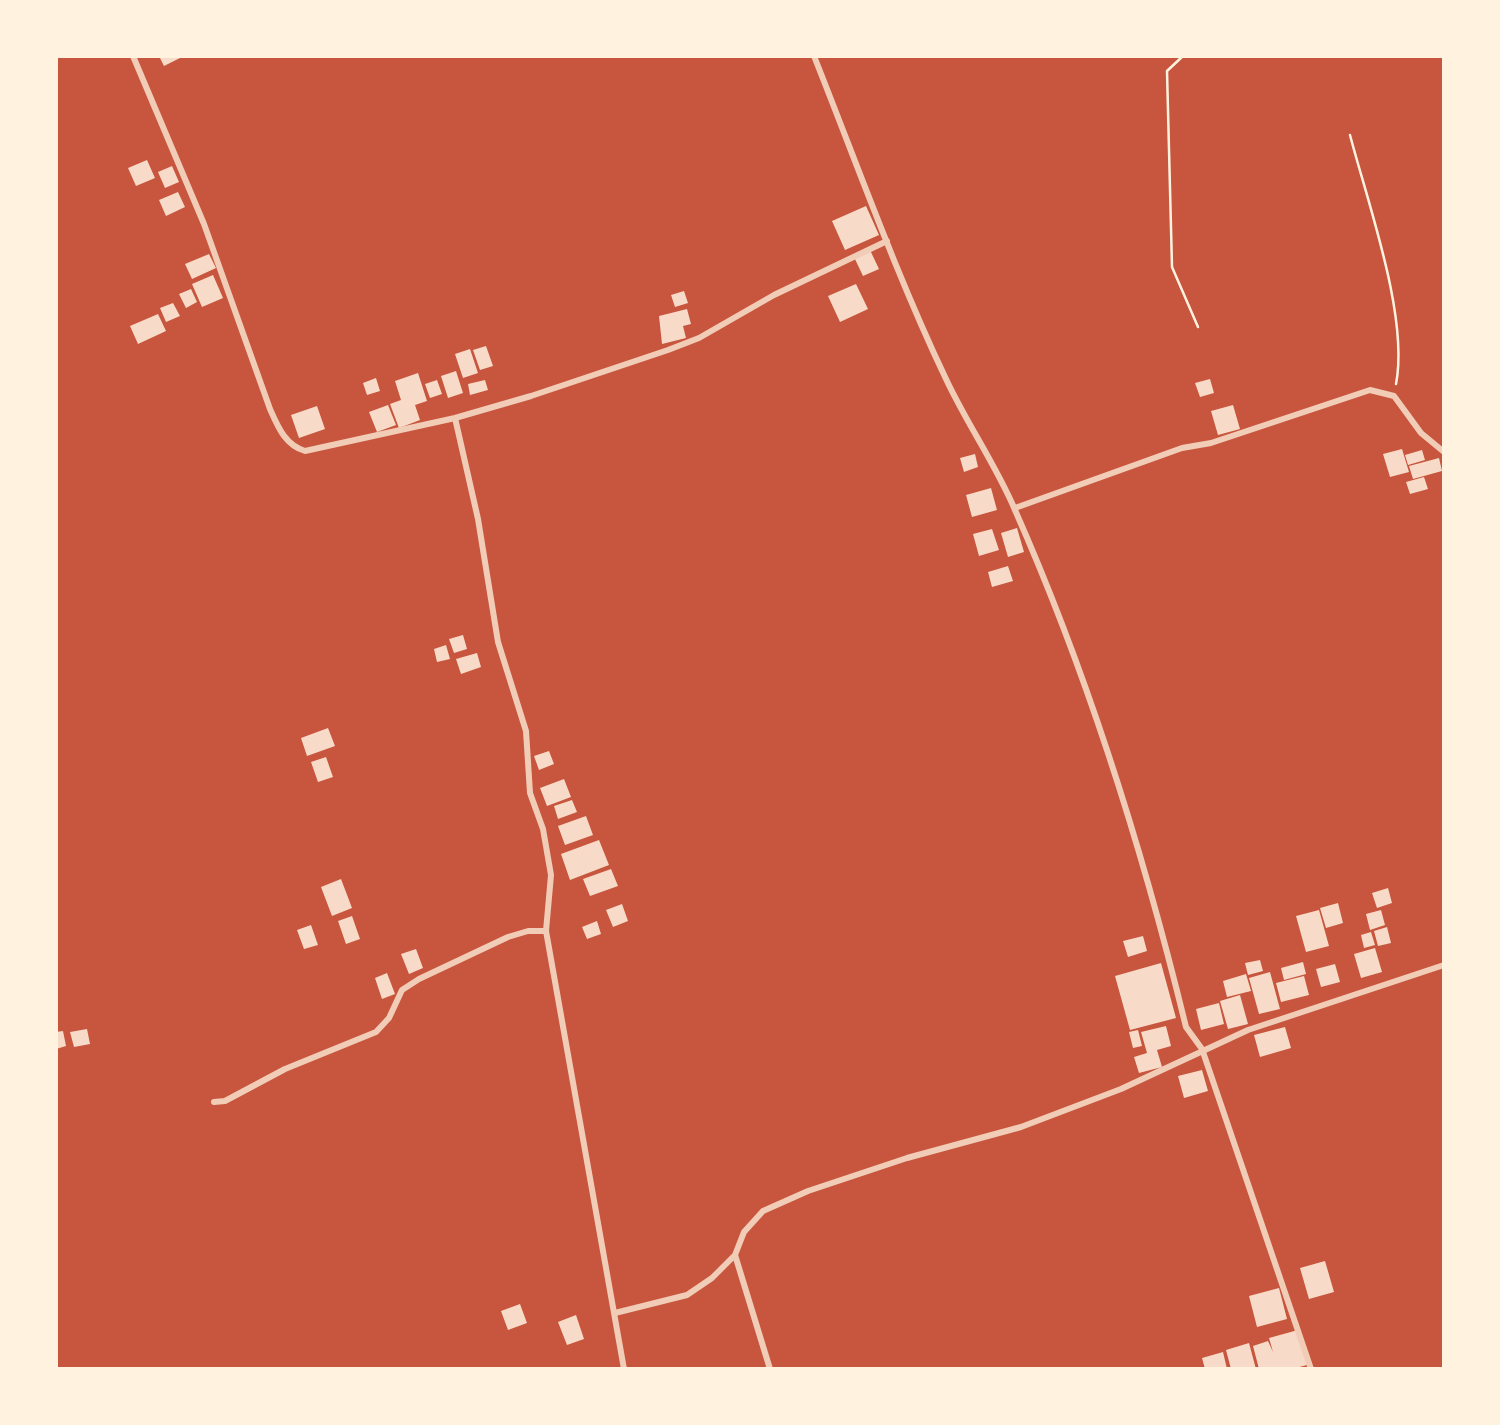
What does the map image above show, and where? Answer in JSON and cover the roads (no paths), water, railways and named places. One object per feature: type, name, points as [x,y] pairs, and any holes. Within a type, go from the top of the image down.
[{"type":"street","points":[[133,56],[204,224],[270,409],[281,432],[295,447],[305,451],[455,418],[531,396],[699,338],[774,295],[887,241]]},
{"type":"street","points":[[814,56],[887,241],[947,381],[1014,508],[1110,762],[1186,1027],[1202,1049],[1311,1369]]},
{"type":"street","points":[[1014,508],[1182,447],[1211,443],[1370,390],[1394,396],[1420,433],[1444,452]]},
{"type":"street","points":[[455,418],[478,519],[498,642],[526,731],[530,793],[543,829],[551,874],[546,931],[624,1369]]},
{"type":"street","points":[[214,1102],[225,1101],[285,1069],[376,1032],[389,1018],[402,990],[419,979],[508,937],[528,931],[546,931]]},
{"type":"street","points":[[615,1313],[687,1295],[712,1278],[735,1255],[744,1232],[763,1211],[808,1191],[907,1158],[1021,1127],[1121,1089],[1202,1049],[1248,1030],[1444,965]]},
{"type":"street","points":[[735,1255],[770,1369]]}]
